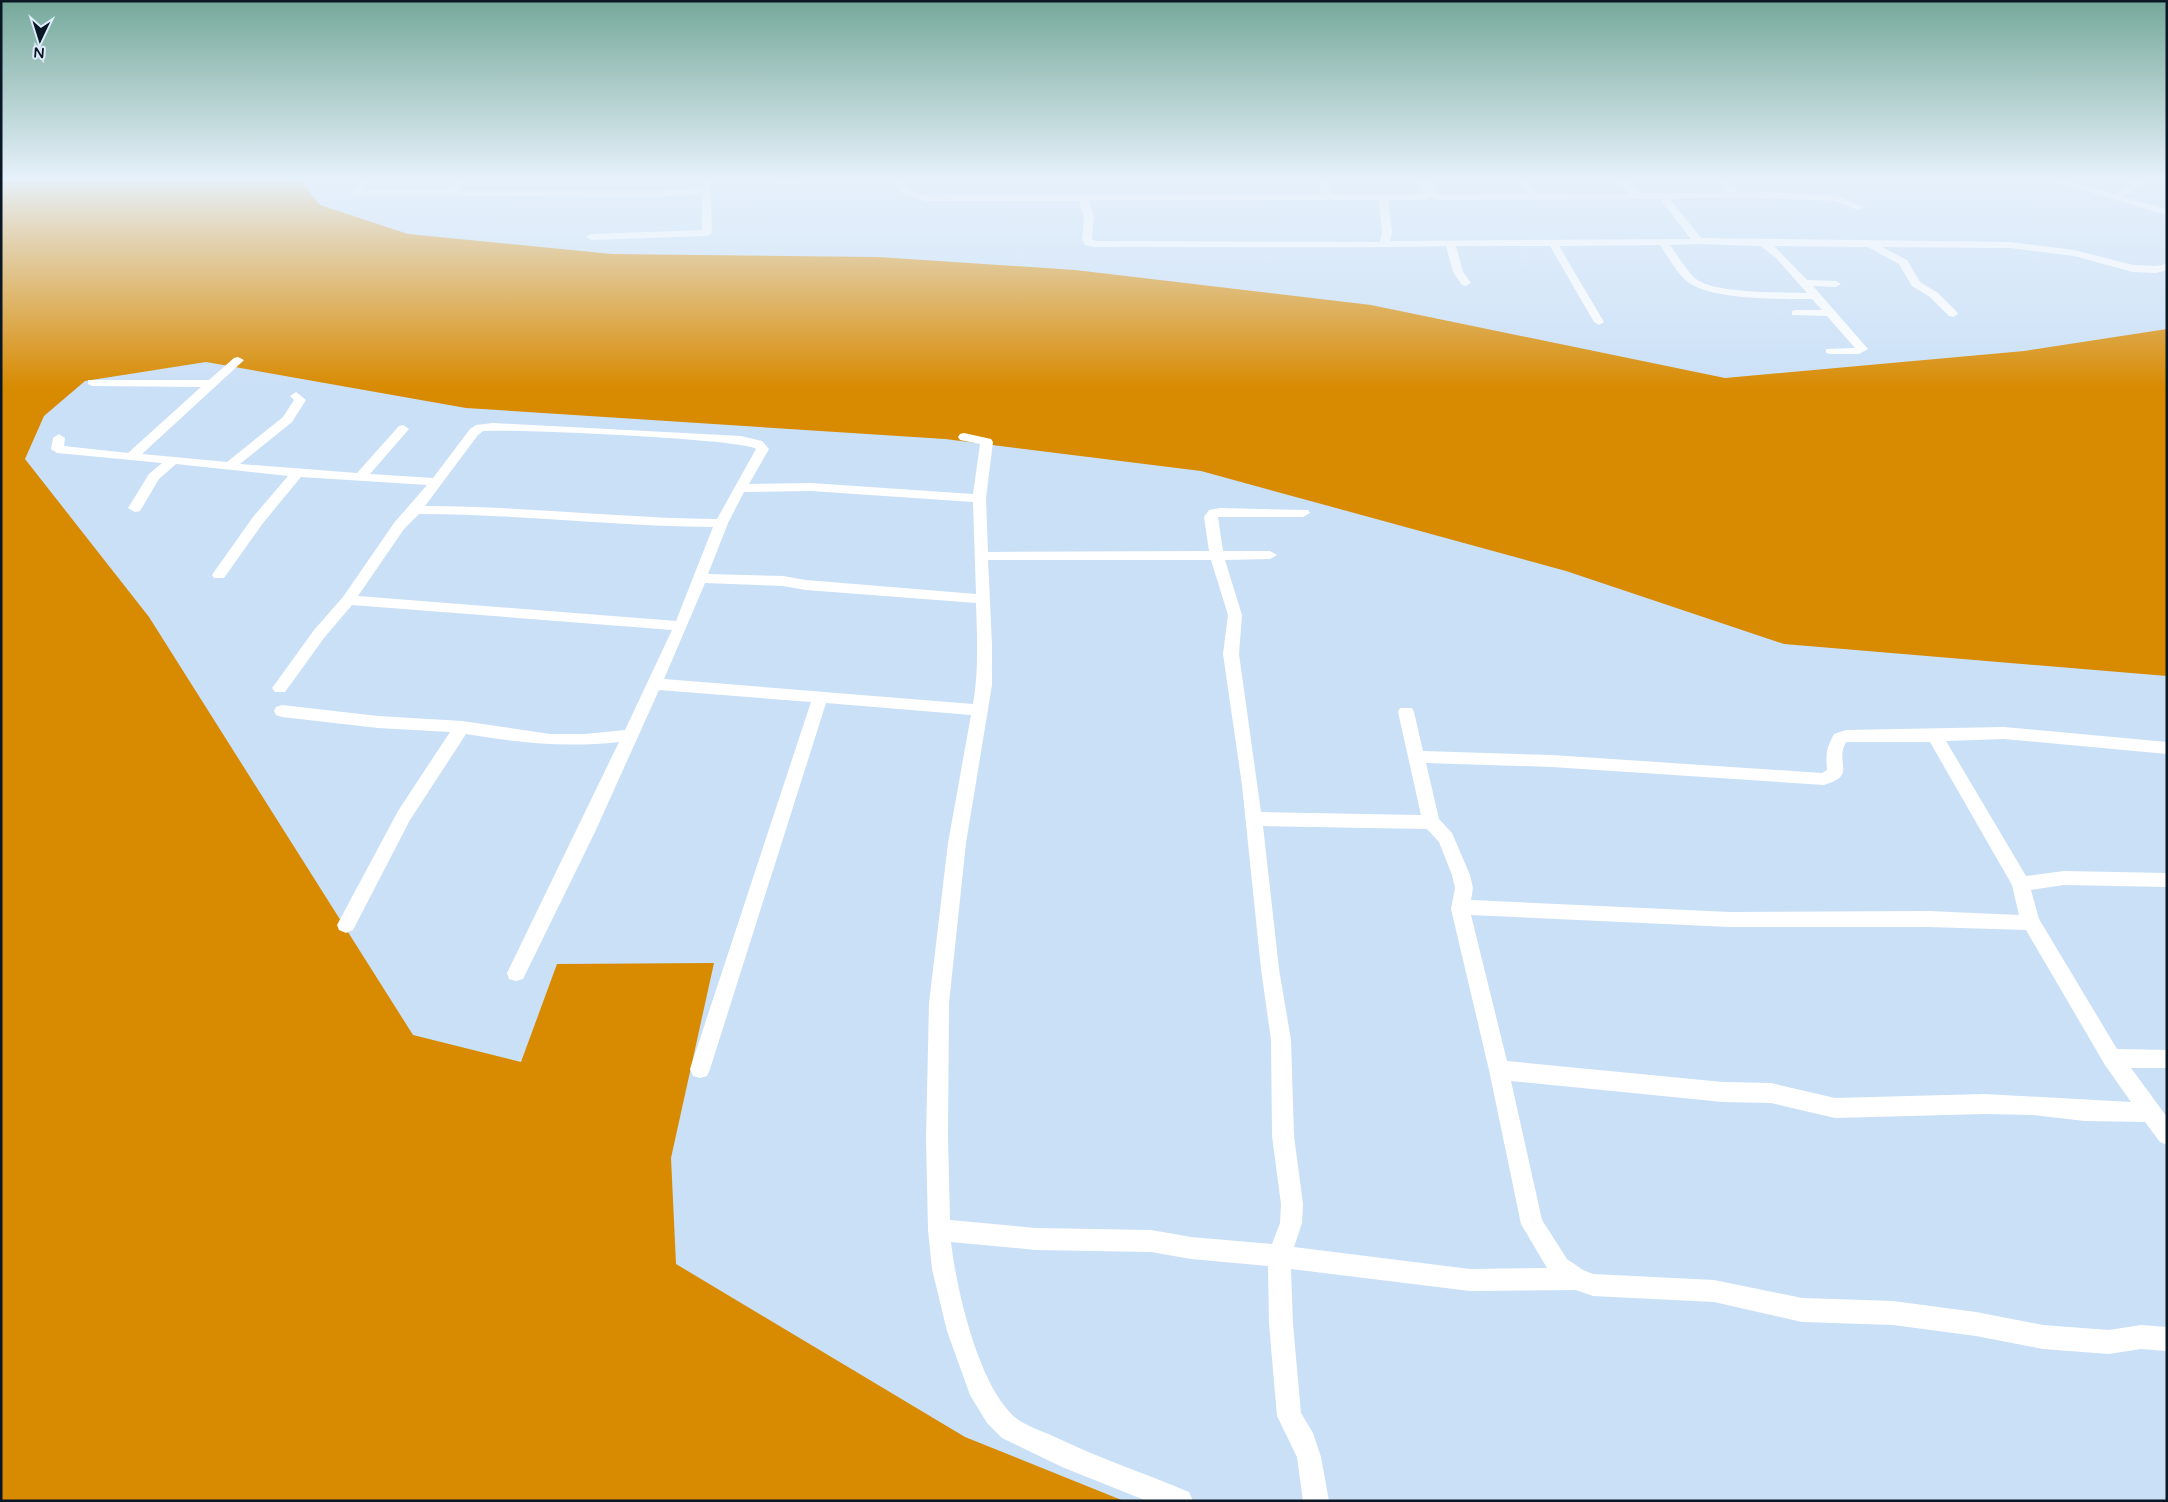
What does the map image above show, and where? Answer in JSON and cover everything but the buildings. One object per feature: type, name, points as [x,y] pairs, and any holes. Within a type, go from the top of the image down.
[{"type":"street","points":[[1452,249],[1458,272],[1466,282]]},
{"type":"street","points":[[1557,249],[1599,322]]},
{"type":"street","points":[[1668,249],[1692,281],[1702,286],[1752,294],[1816,296]]},
{"type":"street","points":[[1773,249],[1862,348],[1859,351],[1830,351]]},
{"type":"street","points":[[1879,249],[1903,262],[1916,284],[1934,295],[1953,314]]},
{"type":"street","points":[[2046,249],[2148,270],[2167,267]]},
{"type":"street","points":[[1805,283],[1836,284]]},
{"type":"street","points":[[1796,313],[1831,313]]},
{"type":"street","points":[[131,457],[238,360]]},
{"type":"street","points":[[92,382],[211,384]]},
{"type":"street","points":[[229,466],[288,419],[300,400],[296,396]]},
{"type":"street","points":[[280,688],[319,634],[348,600],[399,526],[415,510],[474,432],[480,428],[493,426],[693,436],[758,444],[763,449],[759,453],[742,488],[721,523],[681,626],[629,735],[586,832],[516,973]]},
{"type":"street","points":[[360,477],[403,429]]},
{"type":"street","points":[[59,438],[56,450],[298,473],[436,482]]},
{"type":"street","points":[[964,438],[987,442],[979,498],[985,645],[980,710],[957,842],[939,1003],[937,1138],[939,1230],[944,1269],[959,1331],[979,1386],[996,1414],[1011,1429],[1071,1458],[1180,1501]]},
{"type":"street","points":[[135,508],[154,477],[172,461]]},
{"type":"street","points":[[219,575],[258,520],[298,473]]},
{"type":"street","points":[[742,488],[811,487],[979,498]]},
{"type":"street","points":[[415,510],[460,510],[612,520],[721,523]]},
{"type":"street","points":[[1303,513],[1214,513],[1211,517],[1217,556],[1235,615],[1231,654],[1254,820],[1270,969],[1282,1040],[1283,1136],[1292,1204],[1290,1223],[1279,1256],[1281,1324],[1289,1416],[1304,1442],[1309,1457],[1316,1501]]},
{"type":"street","points":[[982,556],[1270,556]]},
{"type":"street","points":[[700,578],[783,581],[806,585],[984,599]]},
{"type":"street","points":[[348,600],[681,626]]},
{"type":"street","points":[[653,684],[980,710]]},
{"type":"street","points":[[700,1069],[820,698]]},
{"type":"street","points":[[282,711],[378,722],[462,727],[512,736],[550,740],[585,740],[629,735]]},
{"type":"street","points":[[1406,712],[1432,822],[1446,838],[1454,854],[1464,888],[1462,907],[1460,909],[1499,1070],[1532,1224],[1560,1267],[1576,1279],[1593,1285],[1714,1291],[1802,1310],[1894,1313],[1976,1324],[2043,1337],[2109,1342],[2141,1337],[2167,1339]]},
{"type":"street","points":[[346,925],[404,816],[462,727]]},
{"type":"street","points":[[1416,757],[1552,760],[1824,779],[1836,773],[1834,749],[1840,738],[1860,735],[1935,736],[2004,733],[2167,748]]},
{"type":"street","points":[[1935,736],[2021,884],[2028,914],[2057,968],[2112,1058],[2167,1135]]},
{"type":"street","points":[[1254,820],[1432,822]]},
{"type":"street","points":[[2021,884],[2064,878],[2167,880]]},
{"type":"street","points":[[1462,907],[1767,920],[1984,919],[2025,923],[2028,914]]},
{"type":"street","points":[[2112,1058],[2167,1059]]},
{"type":"street","points":[[1499,1070],[1723,1092],[1771,1094],[1835,1108],[1984,1104],[2033,1105],[2085,1111],[2149,1112]]},
{"type":"street","points":[[939,1230],[1036,1239],[1151,1241],[1191,1248],[1279,1256],[1470,1280],[1576,1279]]},
{"type":"shaded area","points":[[1,249],[562,249],[612,254],[878,257],[1075,270],[1371,305],[1725,378],[2024,351],[2167,329],[2167,676],[1784,644],[1566,571],[1201,471],[945,439],[466,408],[206,362],[85,381],[44,416],[25,459],[149,617],[413,1035],[521,1062],[557,964],[714,963],[671,1158],[676,1264],[965,1437],[1124,1501],[1,1501]]}]
